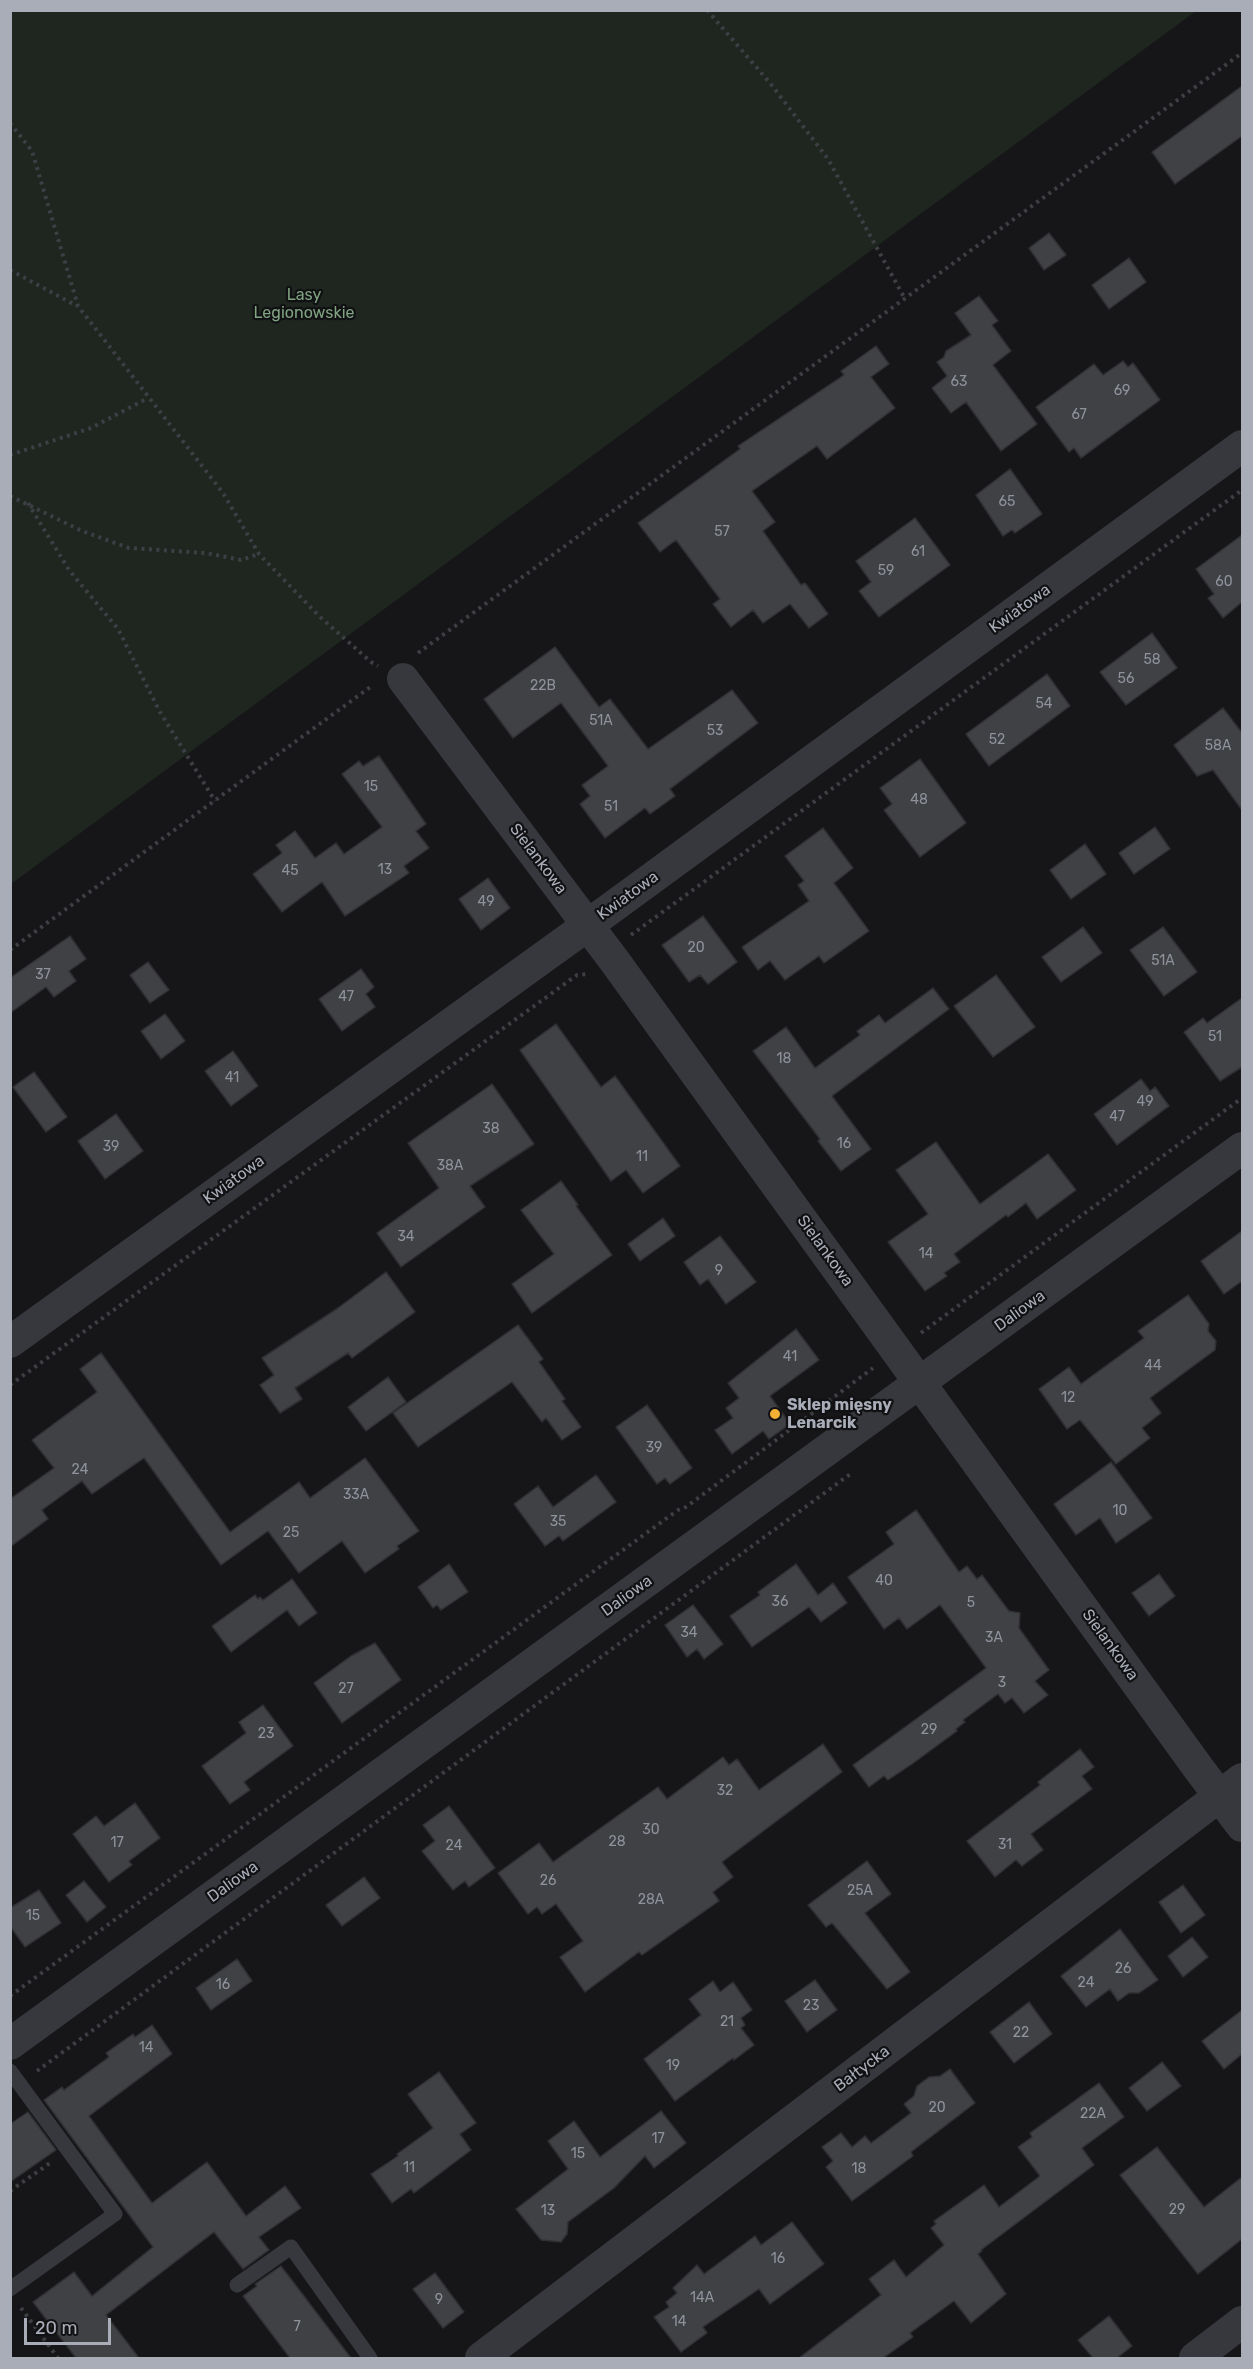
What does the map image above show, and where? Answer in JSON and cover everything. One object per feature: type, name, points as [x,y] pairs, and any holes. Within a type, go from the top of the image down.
[{"type":"street","name":"Kwiatowa","points":[[10,1342],[588,925],[1242,446]]},
{"type":"street","name":"Sielankowa","points":[[394,671],[588,925],[921,1383],[1232,1788],[1242,1826]]},
{"type":"street","name":"Daliowa","points":[[10,2044],[1242,1148]]},
{"type":"street","name":"Bałtycka","points":[[481,2358],[1232,1788]]},
{"type":"street","points":[[1195,2358],[1242,2322]]},
{"type":"lane","points":[[13,2294],[115,2214],[15,2077]]},
{"type":"lane","points":[[237,2285],[291,2247],[370,2358]]},
{"type":"path","points":[[707,10],[770,83],[828,159],[905,298]]},
{"type":"path","points":[[10,950],[1242,53]]},
{"type":"path","points":[[10,123],[32,151],[78,306],[223,493],[259,554],[319,616],[371,662],[394,671]]},
{"type":"path","points":[[10,270],[78,306]]},
{"type":"path","points":[[10,455],[91,428],[148,398]]},
{"type":"path","points":[[10,1385],[577,975],[598,976],[616,963],[631,951],[623,940],[1242,490]]},
{"type":"path","points":[[10,496],[82,531],[129,548],[206,553],[241,560],[259,554]]},
{"type":"path","points":[[28,503],[69,570],[118,629],[160,712],[215,801]]},
{"type":"path","points":[[919,1335],[1242,1098]]},
{"type":"path","points":[[10,1996],[678,1510],[686,1507],[876,1366]]},
{"type":"path","points":[[15,2077],[861,1466]]},
{"type":"path","points":[[10,2191],[68,2150]]},
{"type":"path","points":[[13,2294],[58,2358]]},
{"type":"green space","name":"Lasy Legionowskie","points":[[11,10],[1196,10],[1196,11],[11,884]]},
{"type":"building","points":[[1242,86],[1242,136],[1175,184],[1152,152]]},
{"type":"building","points":[[1049,233],[1066,255],[1044,270],[1029,248]]},
{"type":"building","points":[[1129,258],[1146,282],[1109,309],[1092,285]]},
{"type":"building","points":[[979,296],[998,321],[992,325],[1011,351],[993,365],[1037,424],[1001,451],[966,402],[951,413],[932,388],[947,376],[937,362],[944,357],[946,351],[971,335],[955,313]]},
{"type":"building","points":[[876,346],[889,364],[871,377],[895,408],[827,459],[817,446],[752,491],[775,522],[763,531],[801,585],[805,583],[828,614],[809,628],[790,604],[763,623],[753,610],[731,627],[713,604],[720,599],[676,540],[660,552],[638,523],[740,449],[738,446],[844,375],[841,371]]},
{"type":"building","points":[[1123,361],[1128,367],[1133,363],[1160,400],[1081,458],[1074,448],[1069,452],[1036,407],[1094,364],[1103,375]]},
{"type":"building","points":[[1010,469],[1042,514],[1015,533],[1012,530],[1003,536],[976,495]]},
{"type":"building","points":[[915,518],[950,565],[879,617],[859,591],[871,582],[856,561]]},
{"type":"building","points":[[1242,535],[1242,602],[1223,618],[1208,598],[1214,594],[1196,569]]},
{"type":"building","points":[[1152,633],[1177,668],[1126,705],[1100,672]]},
{"type":"building","points":[[555,647],[599,707],[610,699],[648,749],[732,690],[758,723],[670,789],[675,796],[650,814],[645,808],[605,838],[580,804],[590,796],[582,785],[608,766],[561,703],[513,738],[484,699]]},
{"type":"building","points":[[1047,674],[1070,706],[989,766],[966,734]]},
{"type":"building","points":[[1223,708],[1242,733],[1242,810],[1213,770],[1197,776],[1174,745]]},
{"type":"building","points":[[379,756],[426,824],[416,831],[429,848],[404,866],[409,873],[345,916],[322,882],[282,912],[253,874],[282,853],[276,845],[295,831],[315,858],[336,843],[344,854],[382,827],[342,774],[359,761],[363,766]]},
{"type":"building","points":[[920,759],[966,823],[920,857],[884,810],[892,804],[880,788]]},
{"type":"building","points":[[1155,827],[1170,849],[1134,874],[1119,853]]},
{"type":"building","points":[[823,828],[853,868],[834,883],[869,931],[824,963],[819,956],[785,980],[770,961],[758,970],[742,947],[809,901],[798,885],[804,881],[785,856]]},
{"type":"building","points":[[1085,844],[1106,874],[1071,899],[1050,870]]},
{"type":"building","points":[[488,878],[510,908],[481,930],[459,899]]},
{"type":"building","points":[[703,916],[737,962],[708,984],[700,975],[689,982],[662,945]]},
{"type":"building","points":[[1083,927],[1102,953],[1061,982],[1042,957]]},
{"type":"building","points":[[1163,927],[1197,972],[1164,996],[1130,950]]},
{"type":"building","points":[[70,936],[86,959],[69,971],[76,981],[54,997],[46,987],[10,1013],[10,978]]},
{"type":"building","points":[[148,962],[169,990],[150,1003],[130,975]]},
{"type":"building","points":[[361,969],[374,987],[366,994],[375,1007],[342,1031],[319,999]]},
{"type":"building","points":[[996,975],[1035,1027],[993,1057],[954,1006]]},
{"type":"building","points":[[933,988],[949,1009],[832,1096],[871,1149],[841,1171],[818,1141],[820,1139],[753,1051],[786,1027],[815,1068],[860,1035],[857,1031],[879,1015],[885,1023]]},
{"type":"building","points":[[1242,998],[1242,1067],[1220,1081],[1184,1032],[1203,1018],[1207,1023]]},
{"type":"building","points":[[165,1014],[185,1041],[161,1059],[141,1031]]},
{"type":"building","points":[[556,1024],[601,1087],[615,1076],[680,1166],[643,1193],[626,1170],[611,1181],[520,1050]]},
{"type":"building","points":[[233,1051],[258,1086],[231,1106],[205,1071]]},
{"type":"building","points":[[34,1072],[67,1117],[46,1132],[13,1087]]},
{"type":"building","points":[[1141,1079],[1150,1091],[1155,1087],[1169,1106],[1117,1145],[1094,1114]]},
{"type":"building","points":[[492,1084],[534,1144],[470,1186],[485,1207],[401,1267],[377,1233],[439,1188],[408,1143]]},
{"type":"building","points":[[116,1114],[143,1151],[105,1179],[78,1141]]},
{"type":"building","points":[[936,1142],[980,1204],[1048,1154],[1076,1190],[1037,1219],[1026,1203],[1008,1217],[1006,1215],[954,1254],[960,1262],[944,1273],[947,1276],[925,1291],[888,1242],[928,1214],[896,1170]]},
{"type":"building","points":[[561,1181],[578,1205],[576,1206],[612,1255],[532,1313],[512,1284],[554,1254],[521,1210]]},
{"type":"building","points":[[663,1218],[675,1236],[640,1261],[628,1244]]},
{"type":"building","points":[[1242,1231],[1242,1281],[1224,1294],[1201,1261]]},
{"type":"building","points":[[720,1236],[756,1282],[726,1304],[708,1279],[700,1285],[684,1262]]},
{"type":"building","points":[[386,1272],[415,1312],[352,1358],[348,1353],[295,1388],[302,1399],[280,1413],[260,1385],[274,1375],[262,1358],[338,1308]]},
{"type":"building","points":[[1188,1295],[1209,1324],[1208,1331],[1216,1341],[1215,1350],[1150,1398],[1161,1413],[1142,1428],[1150,1438],[1116,1464],[1080,1420],[1067,1429],[1039,1389],[1069,1367],[1081,1384],[1144,1338],[1138,1331]]},
{"type":"building","points":[[518,1325],[543,1359],[539,1362],[565,1399],[562,1401],[581,1427],[562,1440],[546,1418],[542,1422],[512,1382],[418,1447],[393,1413]]},
{"type":"building","points":[[796,1329],[819,1360],[770,1396],[790,1424],[769,1439],[763,1431],[732,1454],[715,1430],[733,1418],[726,1408],[739,1398],[728,1383]]},
{"type":"building","points":[[101,1353],[230,1532],[299,1482],[310,1498],[365,1458],[419,1531],[397,1546],[399,1549],[365,1573],[342,1541],[299,1573],[268,1531],[221,1565],[144,1458],[92,1494],[82,1481],[42,1510],[48,1519],[10,1547],[10,1499],[54,1468],[32,1440],[97,1392],[80,1369]]},
{"type":"building","points":[[388,1377],[406,1402],[366,1431],[348,1407]]},
{"type":"building","points":[[647,1405],[692,1468],[670,1484],[665,1478],[657,1484],[616,1427]]},
{"type":"building","points":[[1111,1462],[1152,1518],[1116,1543],[1100,1518],[1076,1535],[1054,1504]]},
{"type":"building","points":[[596,1475],[616,1502],[563,1541],[559,1536],[545,1546],[514,1504],[538,1486],[553,1507]]},
{"type":"building","points":[[916,1510],[959,1572],[967,1566],[977,1579],[982,1575],[1009,1611],[1020,1613],[1019,1628],[1049,1670],[1035,1681],[1048,1695],[1024,1713],[1012,1698],[1005,1703],[998,1694],[963,1720],[965,1722],[956,1729],[957,1731],[912,1764],[888,1780],[884,1776],[869,1787],[853,1765],[986,1668],[940,1605],[907,1629],[899,1618],[884,1629],[848,1577],[894,1544],[886,1532]]},
{"type":"building","points":[[449,1564],[468,1592],[441,1610],[437,1605],[433,1608],[418,1587]]},
{"type":"building","points":[[796,1564],[818,1595],[833,1583],[847,1603],[821,1622],[809,1607],[752,1647],[730,1616],[760,1595],[758,1592]]},
{"type":"building","points":[[1159,1574],[1175,1596],[1149,1616],[1132,1593]]},
{"type":"building","points":[[292,1579],[317,1613],[299,1626],[287,1610],[231,1652],[212,1626],[255,1595],[258,1599],[260,1597],[263,1600]]},
{"type":"building","points":[[693,1605],[723,1644],[704,1659],[697,1649],[687,1657],[665,1625]]},
{"type":"building","points":[[375,1643],[401,1680],[342,1723],[314,1683],[351,1656]]},
{"type":"building","points":[[263,1705],[293,1746],[244,1782],[250,1790],[230,1804],[202,1766],[246,1733],[239,1722]]},
{"type":"building","points":[[823,1744],[842,1772],[722,1862],[733,1877],[713,1892],[719,1901],[642,1955],[639,1952],[585,1992],[560,1957],[583,1941],[556,1904],[542,1914],[537,1907],[528,1914],[498,1873],[539,1843],[553,1862],[658,1787],[667,1799],[723,1757],[729,1765],[737,1759],[759,1790]]},
{"type":"building","points":[[1080,1749],[1094,1767],[1082,1776],[1092,1789],[1031,1834],[1043,1850],[1022,1866],[1016,1860],[995,1877],[967,1841],[1040,1785],[1038,1782]]},
{"type":"building","points":[[135,1803],[160,1838],[129,1861],[132,1865],[109,1882],[73,1834],[96,1816],[104,1826]]},
{"type":"building","points":[[449,1806],[495,1868],[469,1887],[465,1881],[453,1890],[422,1851],[435,1841],[423,1825]]},
{"type":"building","points":[[867,1861],[891,1894],[865,1913],[910,1972],[887,1989],[832,1923],[826,1927],[808,1905]]},
{"type":"building","points":[[364,1877],[380,1898],[342,1926],[326,1905]]},
{"type":"building","points":[[84,1881],[106,1907],[87,1922],[66,1895]]},
{"type":"building","points":[[1183,1885],[1205,1915],[1181,1933],[1159,1902]]},
{"type":"building","points":[[39,1890],[61,1923],[25,1947],[10,1926],[10,1908]]},
{"type":"building","points":[[1120,1929],[1158,1980],[1139,1993],[1129,1993],[1118,2001],[1110,1989],[1086,2007],[1061,1976]]},
{"type":"building","points":[[1192,1937],[1208,1957],[1183,1977],[1168,1956]]},
{"type":"building","points":[[237,1959],[252,1981],[211,2010],[196,1988]]},
{"type":"building","points":[[815,1980],[837,2010],[807,2032],[785,2001]]},
{"type":"building","points":[[713,1981],[720,1992],[733,1982],[752,2010],[741,2018],[745,2025],[741,2028],[754,2045],[675,2101],[644,2059],[701,2015],[689,1999]]},
{"type":"building","points":[[1029,2002],[1052,2034],[1014,2063],[990,2032]]},
{"type":"building","points":[[1242,2010],[1242,2054],[1224,2069],[1202,2041]]},
{"type":"building","points":[[152,2025],[172,2054],[89,2116],[152,2203],[207,2162],[246,2216],[285,2186],[301,2208],[259,2237],[269,2250],[243,2269],[214,2232],[106,2315],[139,2358],[76,2358],[33,2302],[74,2272],[92,2296],[153,2247],[44,2100],[62,2087],[64,2090],[109,2057],[106,2053],[133,2034],[135,2037]]},
{"type":"building","points":[[1162,2062],[1181,2086],[1147,2111],[1129,2088]]},
{"type":"building","points":[[950,2069],[975,2103],[911,2152],[913,2156],[852,2201],[826,2167],[833,2161],[822,2147],[841,2133],[852,2147],[865,2136],[871,2143],[911,2113],[904,2104],[914,2096],[917,2086],[929,2077],[940,2076]]},
{"type":"building","points":[[439,2072],[476,2123],[460,2134],[471,2150],[414,2193],[411,2189],[392,2203],[371,2174],[433,2128],[408,2094]]},
{"type":"building","points":[[1099,2083],[1124,2117],[1082,2148],[1094,2165],[978,2254],[1006,2294],[971,2323],[954,2301],[910,2333],[913,2337],[883,2358],[799,2358],[881,2295],[869,2279],[894,2260],[906,2277],[944,2245],[931,2228],[936,2224],[934,2221],[984,2185],[999,2207],[1040,2176],[1018,2147],[1032,2137],[1030,2133]]},
{"type":"building","points":[[661,2111],[686,2143],[654,2168],[645,2156],[614,2188],[568,2222],[567,2234],[561,2242],[541,2240],[516,2209],[568,2169],[548,2141],[574,2121],[600,2157]]},
{"type":"building","points":[[28,2112],[56,2150],[10,2182],[10,2124]]},
{"type":"building","points":[[1157,2147],[1204,2207],[1242,2177],[1242,2239],[1198,2274],[1120,2175]]},
{"type":"building","points":[[792,2222],[824,2264],[770,2304],[759,2289],[703,2327],[707,2333],[681,2352],[654,2317],[669,2307],[666,2302],[677,2293],[673,2288],[697,2265],[704,2274],[755,2236],[761,2245]]},
{"type":"building","points":[[281,2266],[351,2358],[290,2358],[243,2296],[257,2286],[255,2284]]},
{"type":"building","points":[[435,2273],[464,2312],[443,2328],[413,2289]]},
{"type":"building","points":[[1109,2316],[1132,2346],[1117,2358],[1093,2358],[1078,2340]]},
{"type":"place","name":"Sklep mięsny Lenarcik","points":[[775,1414]]}]
